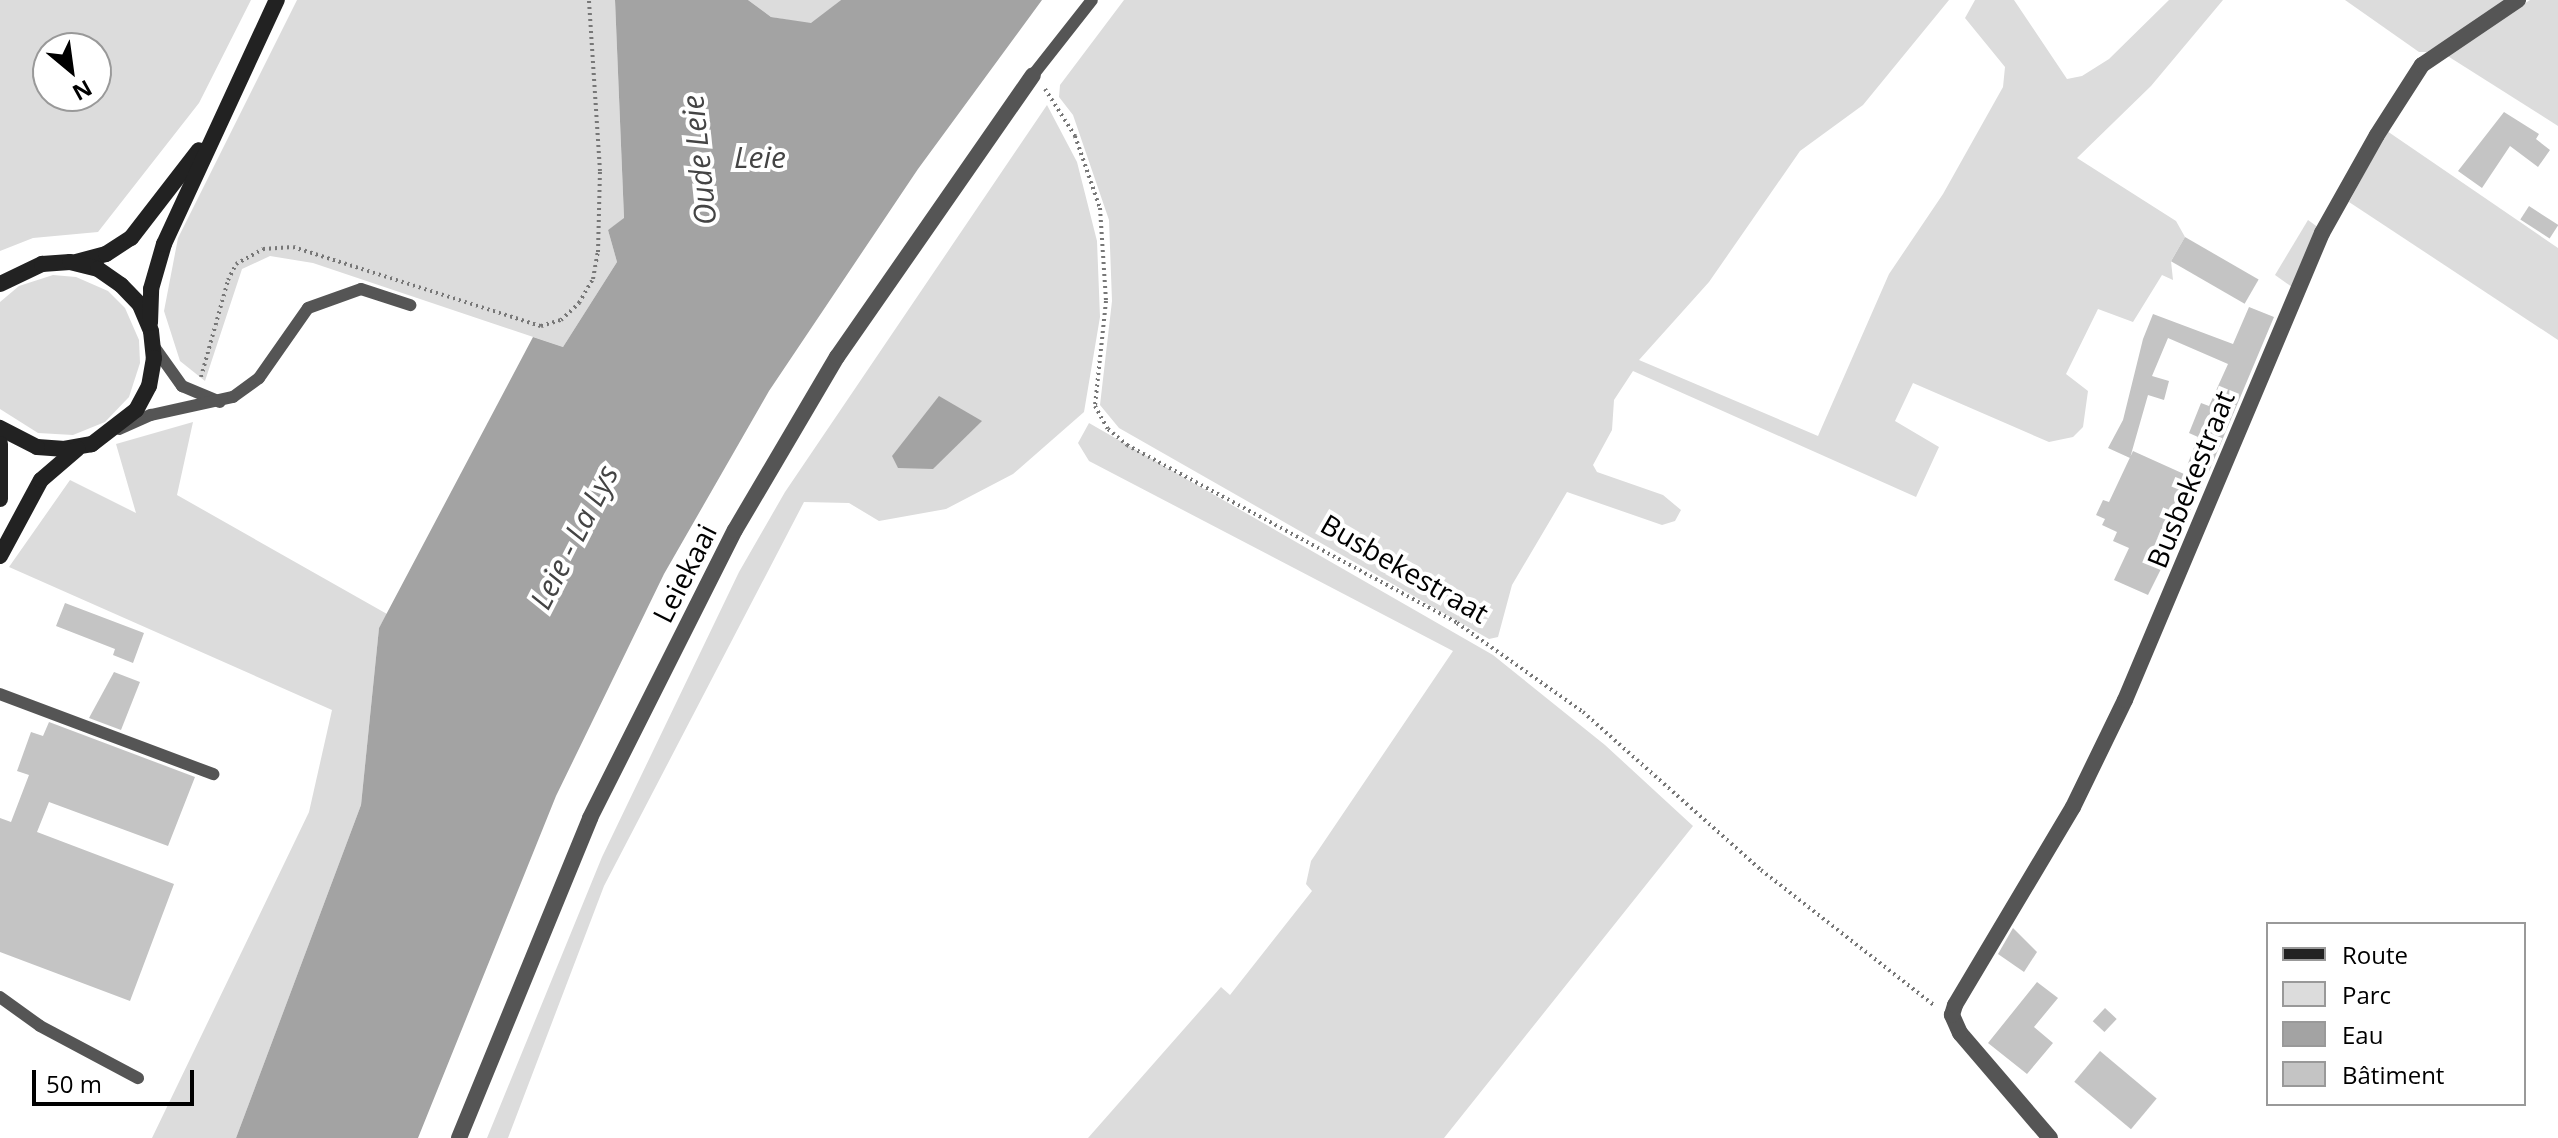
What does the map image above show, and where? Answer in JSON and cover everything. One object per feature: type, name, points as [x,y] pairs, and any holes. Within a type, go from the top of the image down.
[{"type":"main road","points":[[0,556],[41,480],[79,448],[117,430],[144,399],[153,372],[156,265],[277,0]]},
{"type":"main road","points":[[0,284],[28,267],[106,254],[131,238],[167,196],[222,115]]},
{"type":"main road","points":[[70,262],[98,269],[121,285],[140,305],[152,338]]},
{"type":"main road","points":[[0,428],[37,447],[79,448]]},
{"type":"main road","points":[[0,444],[0,499]]},
{"type":"street","name":"Busbekestraat","points":[[1952,1015],[2073,807],[2125,700],[2253,389],[2335,208],[2422,65],[2518,0]]},
{"type":"street","name":"Leiekaai","points":[[459,1138],[590,818],[735,530],[884,285],[1033,75]]},
{"type":"street","points":[[1952,1015],[1960,1033],[2050,1138]]},
{"type":"lane","points":[[1033,75],[1092,0]]},
{"type":"lane","points":[[117,430],[151,415],[220,402],[259,378],[308,308],[361,289],[410,305]]},
{"type":"lane","points":[[152,338],[171,374],[197,393],[220,402]]},
{"type":"lane","points":[[0,694],[213,774]]},
{"type":"lane","points":[[0,997],[40,1026],[138,1078]]},
{"type":"path","points":[[197,393],[228,280],[236,264],[263,249],[293,247],[541,326],[561,320],[579,303],[593,279],[598,252],[600,171],[589,0]]},
{"type":"path","name":"Busbekestraat","points":[[1033,75],[1075,136],[1100,208],[1106,301],[1095,406],[1108,429],[1127,445],[1457,623],[1583,712],[1761,870],[1932,1004],[1952,1015]]},
{"type":"green space","points":[[0,0],[251,0],[199,103],[98,232],[33,238],[0,251]]},
{"type":"green space","points":[[297,0],[615,0],[624,219],[608,230],[617,262],[563,347],[313,263],[270,256],[242,269],[205,381],[180,361],[164,311],[178,238]]},
{"type":"green space","points":[[748,0],[841,0],[811,24],[771,17]]},
{"type":"green space","points":[[1124,0],[1949,0],[1863,105],[1800,151],[1709,282],[1639,360],[1818,436],[1889,274],[1943,194],[2003,87],[2005,67],[1965,18],[1975,0],[2014,0],[2067,79],[2082,76],[2109,59],[2169,0],[2223,0],[2151,86],[2077,158],[2176,221],[2185,237],[2171,261],[2173,280],[2162,275],[2133,322],[2098,309],[2066,374],[2088,391],[2083,427],[2073,437],[2049,442],[1913,383],[1895,421],[1939,447],[1916,497],[1633,371],[1614,400],[1612,430],[1593,465],[1597,472],[1663,495],[1681,510],[1675,521],[1662,525],[1567,492],[1512,585],[1498,637],[1489,639],[1119,428],[1100,405],[1112,301],[1109,220],[1073,115],[1059,97],[1060,85]]},
{"type":"green space","points":[[2345,0],[2509,0],[2427,52],[2419,52]]},
{"type":"green space","points":[[2530,0],[2558,0],[2558,126],[2446,55]]},
{"type":"green space","points":[[1047,105],[1077,162],[1097,241],[1100,317],[1084,412],[1013,474],[946,509],[879,521],[849,503],[804,502],[604,886],[508,1138],[487,1138],[602,857],[739,572],[785,492]]},
{"type":"green space","points":[[2387,131],[2558,248],[2558,340],[2349,202]]},
{"type":"green space","points":[[2308,220],[2319,228],[2292,287],[2275,275]]},
{"type":"green space","points":[[53,275],[76,277],[108,291],[125,308],[139,340],[140,363],[129,397],[105,422],[73,435],[38,433],[0,409],[0,302],[19,286]]},
{"type":"green space","points":[[193,422],[177,495],[387,614],[379,628],[361,805],[236,1138],[152,1138],[309,812],[332,710],[9,567],[70,480],[136,513],[116,444]]},
{"type":"green space","points":[[1089,423],[1493,655],[1605,745],[1693,826],[1444,1138],[1088,1138],[1221,987],[1230,995],[1312,891],[1306,884],[1311,861],[1453,651],[1089,461],[1078,443]]},
{"type":"water","name":"Leie","points":[[615,0],[748,0],[771,17],[811,23],[841,0],[1042,0],[918,169],[769,391],[664,574],[556,796],[418,1138],[236,1138],[361,805],[379,628],[533,337],[563,347],[617,262],[608,230],[624,218]]},
{"type":"water","points":[[939,396],[982,421],[933,469],[898,468],[892,456]]},
{"type":"building","points":[[2504,112],[2539,134],[2536,139],[2550,150],[2538,167],[2510,146],[2482,188],[2458,171]]},
{"type":"building","points":[[2529,206],[2558,225],[2550,238],[2520,219]]},
{"type":"building","points":[[2185,237],[2259,280],[2245,304],[2171,261]]},
{"type":"building","points":[[2249,307],[2274,317],[2205,481],[2148,595],[2114,580],[2129,548],[2113,541],[2117,532],[2102,525],[2105,519],[2096,515],[2103,500],[2109,502],[2130,458],[2108,448],[2123,420],[2143,339],[2153,314],[2233,344]],"holes":[[[2168,338],[2228,364],[2209,406],[2201,403],[2189,433],[2198,437],[2184,474],[2133,451],[2130,456],[2148,395],[2164,400],[2169,381],[2152,376]]]},
{"type":"building","points":[[65,603],[144,633],[133,663],[113,655],[115,649],[56,626]]},
{"type":"building","points":[[114,672],[140,682],[121,730],[89,718]]},
{"type":"building","points":[[49,722],[195,777],[168,846],[49,802],[37,832],[174,884],[130,1001],[0,952],[0,818],[11,822],[29,775],[17,771],[31,732],[43,736]]},
{"type":"building","points":[[2013,928],[2037,952],[2024,972],[1998,954]]},
{"type":"building","points":[[2037,982],[2058,998],[2034,1027],[2053,1043],[2027,1074],[1988,1043]]},
{"type":"building","points":[[2105,1008],[2117,1019],[2104,1032],[2093,1021]]},
{"type":"building","points":[[2100,1051],[2157,1099],[2131,1129],[2074,1082]]},
{"type":"water label","name":"Oude Leie","points":[[699,160]]},
{"type":"water label","name":"Leie - La Lys","points":[[574,537]]}]
